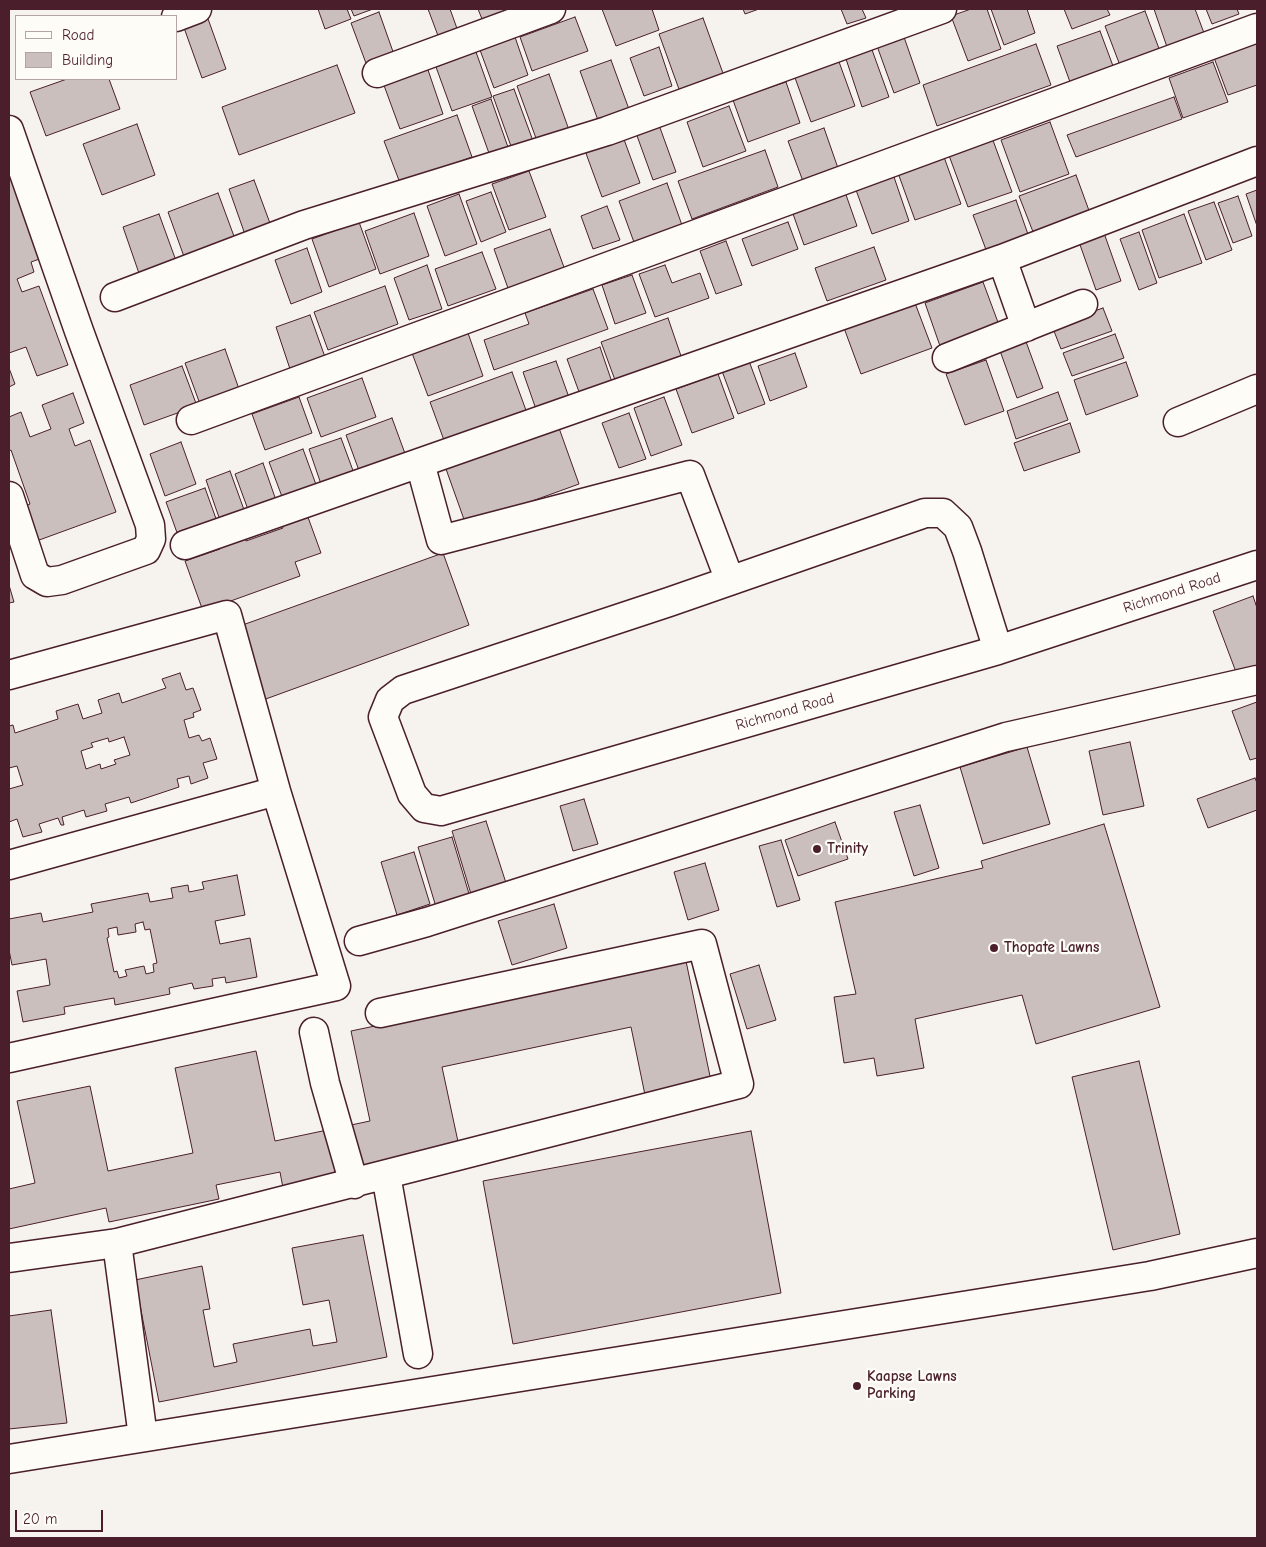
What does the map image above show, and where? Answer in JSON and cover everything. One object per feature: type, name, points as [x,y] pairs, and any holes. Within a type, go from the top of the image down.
[{"type":"street","points":[[178,16],[197,9]]},
{"type":"street","points":[[377,73],[550,9]]},
{"type":"street","points":[[115,297],[304,225],[607,131],[942,9]]},
{"type":"street","points":[[190,420],[1257,28]]},
{"type":"street","points":[[9,130],[79,331],[150,525],[151,539],[146,550],[62,580],[47,582],[35,575],[9,496]]},
{"type":"street","points":[[185,545],[1002,259],[1257,161]]},
{"type":"street","points":[[1002,259],[1026,327]]},
{"type":"street","points":[[948,358],[1083,304]]},
{"type":"street","points":[[1178,422],[1257,389]]},
{"type":"street","points":[[420,462],[441,540],[690,475],[730,581],[925,513],[943,513],[958,527],[968,551],[998,650]]},
{"type":"street","name":"Richmond Road","points":[[730,581],[403,690],[390,700],[383,717],[412,794],[424,808],[440,811],[998,650],[1257,565]]},
{"type":"street","points":[[9,675],[227,615],[276,791],[336,986],[9,1058]]},
{"type":"street","points":[[359,941],[427,922],[1006,737],[1257,680]]},
{"type":"street","points":[[9,864],[276,791]]},
{"type":"street","points":[[9,1258],[116,1243],[354,1184],[739,1084],[702,944],[380,1013]]},
{"type":"street","points":[[314,1032],[325,1083],[354,1184]]},
{"type":"street","points":[[386,1175],[418,1354]]},
{"type":"street","points":[[116,1243],[143,1437]]},
{"type":"street","points":[[9,1458],[1150,1276],[1257,1253]]},
{"type":"building","points":[[318,9],[347,9],[351,19],[325,29]]},
{"type":"building","points":[[351,9],[373,9],[354,16]]},
{"type":"building","points":[[428,9],[450,9],[459,34],[440,41]]},
{"type":"building","points":[[478,9],[518,9],[484,24]]},
{"type":"building","points":[[602,9],[652,9],[659,30],[616,46]]},
{"type":"building","points":[[743,9],[759,9],[745,14]]},
{"type":"building","points":[[841,9],[862,9],[866,18],[847,24]]},
{"type":"building","points":[[971,9],[987,9],[1001,49],[968,61],[951,16]]},
{"type":"building","points":[[991,9],[1027,9],[1035,33],[1004,45]]},
{"type":"building","points":[[1064,9],[1107,9],[1110,15],[1072,29]]},
{"type":"building","points":[[1154,9],[1195,9],[1204,33],[1167,47]]},
{"type":"building","points":[[1206,9],[1237,9],[1239,14],[1212,24]]},
{"type":"building","points":[[1145,11],[1161,54],[1121,68],[1105,26]]},
{"type":"building","points":[[379,12],[397,63],[370,74],[351,23]]},
{"type":"building","points":[[207,16],[226,69],[202,78],[183,25]]},
{"type":"building","points":[[575,17],[588,51],[532,71],[520,37]]},
{"type":"building","points":[[703,18],[724,76],[680,92],[659,34]]},
{"type":"building","points":[[1100,31],[1113,66],[1070,82],[1057,46]]},
{"type":"building","points":[[515,37],[528,75],[494,88],[480,50]]},
{"type":"building","points":[[904,37],[920,83],[894,93],[877,46]]},
{"type":"building","points":[[1257,39],[1257,85],[1228,95],[1213,55]]},
{"type":"building","points":[[1036,44],[1051,85],[937,126],[923,85]]},
{"type":"building","points":[[659,47],[672,86],[644,96],[630,58]]},
{"type":"building","points":[[871,47],[889,97],[862,107],[845,56]]},
{"type":"building","points":[[476,52],[492,97],[452,111],[436,67]]},
{"type":"building","points":[[838,59],[855,106],[811,122],[794,75]]},
{"type":"building","points":[[611,60],[630,112],[599,123],[580,71]]},
{"type":"building","points":[[1213,62],[1228,102],[1183,118],[1169,78]]},
{"type":"building","points":[[426,64],[443,114],[400,129],[382,80]]},
{"type":"building","points":[[337,65],[355,113],[239,155],[222,107]]},
{"type":"building","points":[[549,74],[569,130],[537,141],[517,86]]},
{"type":"building","points":[[64,80],[109,80],[120,109],[46,136],[30,92]]},
{"type":"building","points":[[786,82],[800,123],[748,142],[733,100]]},
{"type":"building","points":[[514,89],[533,141],[512,149],[493,96]]},
{"type":"building","points":[[1174,97],[1182,119],[1076,157],[1067,135]]},
{"type":"building","points":[[491,99],[509,150],[490,156],[472,106]]},
{"type":"building","points":[[729,106],[746,151],[703,167],[687,122]]},
{"type":"building","points":[[457,115],[472,157],[400,183],[384,141]]},
{"type":"building","points":[[1050,122],[1069,174],[1020,192],[1001,140]]},
{"type":"building","points":[[137,124],[155,175],[102,195],[83,144]]},
{"type":"building","points":[[659,125],[676,172],[653,180],[636,133]]},
{"type":"building","points":[[824,128],[839,171],[804,184],[788,141]]},
{"type":"building","points":[[622,134],[640,183],[602,197],[584,148]]},
{"type":"building","points":[[991,135],[1012,192],[968,207],[947,150]]},
{"type":"building","points":[[9,150],[51,255],[31,262],[34,272],[17,279],[22,292],[39,286],[68,365],[37,376],[26,347],[9,353]]},
{"type":"building","points":[[765,150],[778,187],[692,219],[678,181]]},
{"type":"building","points":[[944,157],[961,204],[915,220],[898,173]]},
{"type":"building","points":[[529,171],[546,217],[509,230],[492,184]]},
{"type":"building","points":[[1076,175],[1091,216],[1035,237],[1019,196]]},
{"type":"building","points":[[894,177],[909,221],[872,234],[856,190]]},
{"type":"building","points":[[254,180],[274,234],[248,243],[229,189]]},
{"type":"building","points":[[667,183],[683,228],[635,245],[619,201]]},
{"type":"building","points":[[1257,190],[1257,226],[1246,194]]},
{"type":"building","points":[[491,192],[506,232],[481,242],[466,201]]},
{"type":"building","points":[[845,192],[857,226],[804,245],[792,211]]},
{"type":"building","points":[[218,193],[238,247],[187,265],[168,212]]},
{"type":"building","points":[[459,194],[477,244],[445,256],[427,206]]},
{"type":"building","points":[[1238,196],[1252,236],[1233,243],[1218,203]]},
{"type":"building","points":[[1016,200],[1030,240],[988,255],[973,215]]},
{"type":"building","points":[[1214,202],[1232,250],[1206,260],[1188,211]]},
{"type":"building","points":[[607,206],[620,240],[593,249],[581,216]]},
{"type":"building","points":[[414,213],[429,256],[380,274],[365,231]]},
{"type":"building","points":[[159,214],[179,269],[142,282],[123,227]]},
{"type":"building","points":[[1184,214],[1202,263],[1159,278],[1142,230]]},
{"type":"building","points":[[359,222],[376,269],[329,287],[312,239]]},
{"type":"building","points":[[788,222],[798,249],[752,266],[742,239]]},
{"type":"building","points":[[550,229],[565,270],[509,291],[494,249]]},
{"type":"building","points":[[1139,232],[1157,283],[1139,290],[1120,239]]},
{"type":"building","points":[[1104,233],[1121,281],[1096,290],[1079,242]]},
{"type":"building","points":[[726,241],[742,285],[716,294],[700,251]]},
{"type":"building","points":[[874,247],[886,280],[827,301],[815,268]]},
{"type":"building","points":[[307,248],[322,292],[291,304],[275,260]]},
{"type":"building","points":[[482,252],[496,289],[448,306],[435,269]]},
{"type":"building","points":[[427,265],[442,309],[409,320],[394,278]]},
{"type":"building","points":[[665,265],[672,283],[700,273],[709,298],[655,317],[639,274]]},
{"type":"building","points":[[632,275],[646,313],[615,324],[602,285]]},
{"type":"building","points":[[983,282],[999,325],[940,346],[925,303]]},
{"type":"building","points":[[385,286],[398,324],[328,350],[314,312]]},
{"type":"building","points":[[593,289],[608,329],[494,370],[484,340],[529,324],[525,313]]},
{"type":"building","points":[[915,303],[932,348],[861,374],[844,328]]},
{"type":"building","points":[[1103,308],[1112,331],[1061,349],[1052,326]]},
{"type":"building","points":[[310,315],[325,357],[290,369],[276,327]]},
{"type":"building","points":[[668,318],[681,356],[615,380],[601,342]]},
{"type":"building","points":[[468,333],[483,376],[428,396],[412,353]]},
{"type":"building","points":[[1115,334],[1124,358],[1072,376],[1063,353]]},
{"type":"building","points":[[1025,339],[1043,388],[1017,398],[999,348]]},
{"type":"building","points":[[600,347],[614,388],[582,400],[567,359]]},
{"type":"building","points":[[225,349],[239,389],[200,404],[185,363]]},
{"type":"building","points":[[795,353],[807,387],[770,401],[758,366]]},
{"type":"building","points":[[986,360],[1004,411],[965,425],[946,374]]},
{"type":"building","points":[[556,361],[571,403],[538,415],[523,372]]},
{"type":"building","points":[[749,361],[765,404],[738,414],[722,371]]},
{"type":"building","points":[[1126,362],[1138,396],[1086,415],[1074,380]]},
{"type":"building","points":[[182,366],[197,406],[144,425],[130,385]]},
{"type":"building","points":[[9,368],[15,384],[9,387]]},
{"type":"building","points":[[512,372],[527,413],[445,443],[430,402]]},
{"type":"building","points":[[718,374],[734,418],[692,433],[676,389]]},
{"type":"building","points":[[362,378],[376,417],[321,437],[307,398]]},
{"type":"building","points":[[1058,392],[1068,420],[1016,439],[1007,411]]},
{"type":"building","points":[[73,393],[84,423],[69,429],[75,446],[90,440],[116,512],[31,543],[19,509],[30,504],[11,450],[9,451],[9,417],[21,412],[30,437],[51,429],[42,405]]},
{"type":"building","points":[[299,397],[312,433],[265,450],[252,414]]},
{"type":"building","points":[[664,397],[682,445],[651,456],[634,408]]},
{"type":"building","points":[[629,413],[646,459],[619,468],[602,423]]},
{"type":"building","points":[[392,418],[407,459],[361,476],[346,435]]},
{"type":"building","points":[[1070,423],[1080,452],[1024,471],[1014,443]]},
{"type":"building","points":[[559,428],[579,484],[466,525],[446,469]]},
{"type":"building","points":[[341,438],[355,476],[322,487],[309,449]]},
{"type":"building","points":[[181,442],[196,484],[165,496],[150,454]]},
{"type":"building","points":[[303,449],[318,490],[284,502],[269,462]]},
{"type":"building","points":[[263,463],[278,506],[250,515],[235,474]]},
{"type":"building","points":[[230,471],[247,518],[222,526],[206,480]]},
{"type":"building","points":[[205,488],[219,527],[180,541],[166,502]]},
{"type":"building","points":[[305,509],[321,553],[295,562],[300,576],[203,611],[185,561],[220,549],[218,542],[243,533],[246,541],[283,528],[280,518]]},
{"type":"building","points":[[443,553],[469,625],[263,700],[237,627]]},
{"type":"building","points":[[9,585],[14,602],[9,603]]},
{"type":"building","points":[[1253,596],[1257,608],[1257,665],[1236,672],[1213,611]]},
{"type":"building","points":[[180,673],[186,690],[193,688],[201,710],[193,713],[194,717],[184,720],[189,738],[199,735],[202,741],[210,738],[217,759],[203,763],[208,778],[191,784],[189,776],[177,779],[179,787],[131,803],[129,797],[105,804],[107,811],[86,817],[84,810],[62,817],[64,825],[61,825],[58,818],[39,824],[42,832],[23,837],[17,819],[9,822],[9,789],[23,785],[17,766],[9,768],[9,726],[13,725],[15,733],[58,719],[56,711],[78,704],[83,719],[102,713],[98,700],[119,693],[122,703],[166,688],[162,679]],"holes":[[[124,737],[130,755],[114,760],[116,764],[101,769],[100,764],[86,769],[81,751],[93,747],[91,743],[108,738],[109,742]]]},
{"type":"building","points":[[1257,702],[1257,758],[1250,760],[1232,711]]},
{"type":"building","points":[[1130,742],[1144,806],[1103,815],[1089,751]]},
{"type":"building","points":[[1027,747],[1050,824],[983,844],[960,767]]},
{"type":"building","points":[[1255,778],[1257,783],[1257,810],[1208,828],[1197,799]]},
{"type":"building","points":[[584,799],[598,844],[573,851],[560,806]]},
{"type":"building","points":[[920,805],[939,868],[914,876],[894,812]]},
{"type":"building","points":[[486,821],[506,883],[471,894],[452,831]]},
{"type":"building","name":"Trinity","points":[[835,822],[848,859],[798,876],[785,840]]},
{"type":"building","name":"Thopate Lawns","points":[[1104,824],[1160,1007],[1036,1044],[1022,995],[915,1019],[924,1068],[877,1076],[874,1058],[844,1063],[834,997],[856,994],[835,902],[983,868],[981,861]]},
{"type":"building","points":[[452,837],[470,897],[436,907],[418,847]]},
{"type":"building","points":[[781,840],[800,900],[777,907],[759,846]]},
{"type":"building","points":[[414,852],[430,904],[397,915],[381,862]]},
{"type":"building","points":[[705,863],[719,910],[688,920],[674,872]]},
{"type":"building","points":[[237,875],[245,915],[215,921],[220,944],[250,938],[257,977],[226,983],[225,977],[212,979],[213,986],[194,989],[192,983],[169,988],[170,994],[115,1005],[114,998],[64,1007],[65,1014],[23,1022],[17,991],[50,985],[46,959],[12,965],[9,950],[9,919],[41,913],[43,922],[93,912],[91,904],[148,893],[150,902],[173,898],[171,888],[188,885],[189,892],[204,889],[202,882]],"holes":[[[143,922],[145,930],[150,929],[157,963],[153,964],[154,972],[146,974],[144,966],[125,970],[127,976],[119,978],[117,971],[114,972],[107,938],[109,937],[108,929],[117,927],[118,935],[136,932],[135,924]]]},
{"type":"building","points":[[554,904],[567,948],[512,965],[498,921]]},
{"type":"building","points":[[686,961],[711,1081],[645,1095],[631,1027],[442,1067],[460,1151],[283,1188],[280,1172],[216,1185],[219,1199],[109,1222],[106,1208],[9,1229],[9,1189],[35,1183],[17,1101],[90,1086],[108,1171],[193,1153],[175,1068],[256,1051],[275,1141],[370,1121],[351,1031]]},
{"type":"building","points":[[759,965],[776,1020],[747,1029],[730,974]]},
{"type":"building","points":[[1139,1061],[1180,1234],[1113,1250],[1072,1077]]},
{"type":"building","points":[[751,1131],[781,1293],[513,1344],[483,1181]]},
{"type":"building","points":[[363,1235],[387,1357],[159,1402],[135,1280],[202,1266],[210,1309],[203,1310],[214,1367],[237,1362],[233,1344],[310,1329],[313,1346],[337,1342],[329,1300],[303,1305],[292,1248]]},
{"type":"building","points":[[51,1310],[67,1423],[9,1429],[9,1316]]},
{"type":"place","name":"Trinity","points":[[817,849]]},
{"type":"place","name":"Thopate Lawns","points":[[994,948]]},
{"type":"place","name":"Kaapse Lawns Parking","points":[[857,1386]]}]
